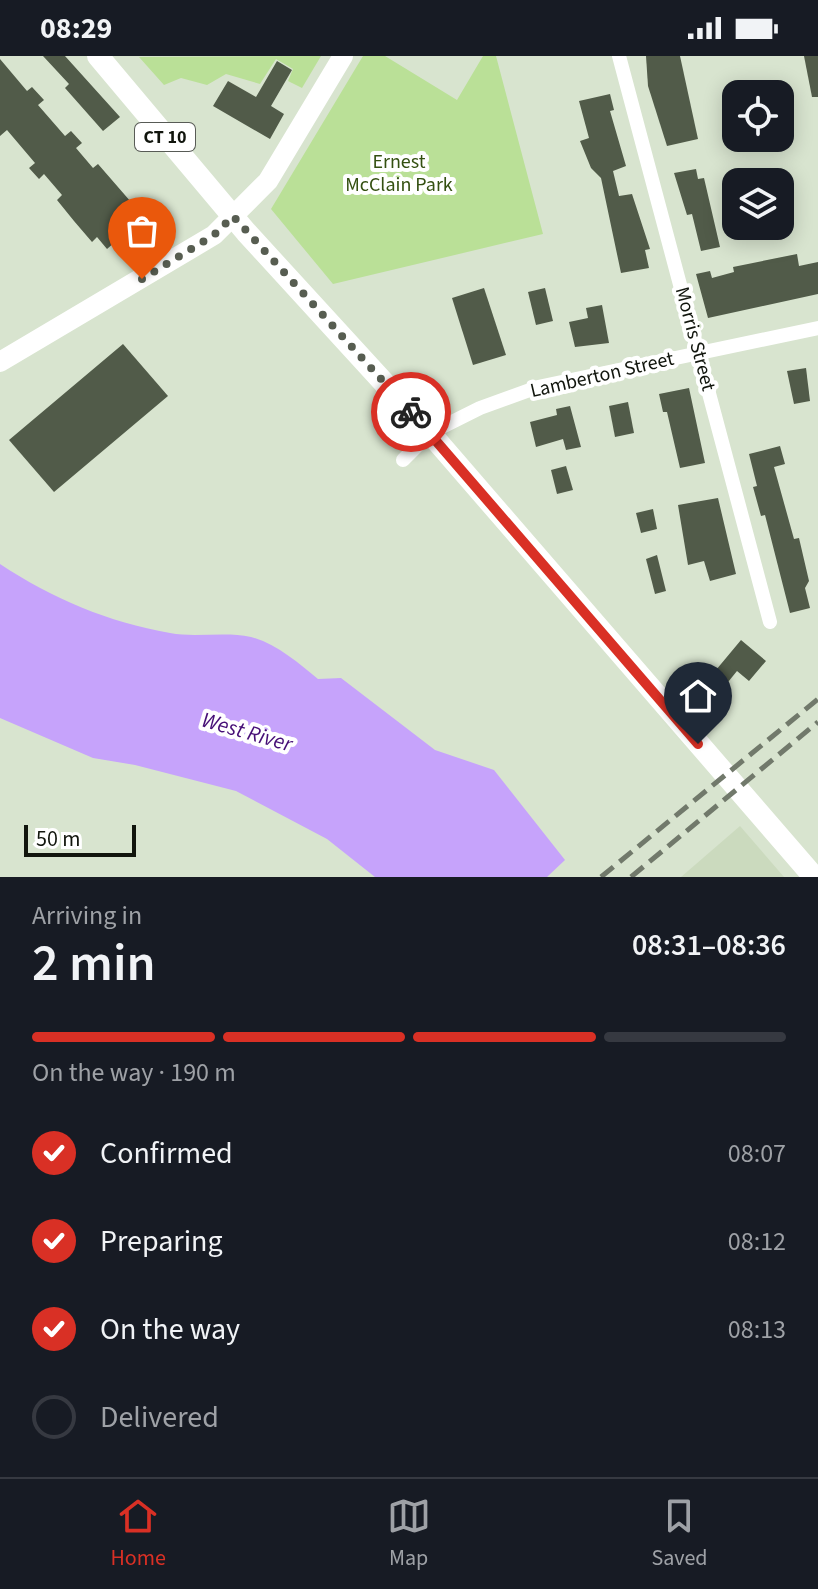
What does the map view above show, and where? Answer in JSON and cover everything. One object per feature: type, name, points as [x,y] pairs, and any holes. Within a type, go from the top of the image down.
[{"type":"main road","name":"CT 10","points":[[98,56],[233,216],[430,433],[814,877]]},
{"type":"main road","points":[[0,362],[214,235],[268,181],[343,56]]},
{"type":"street","name":"Morris Street","points":[[619,56],[770,622]]},
{"type":"street","name":"Lamberton Street","points":[[403,460],[430,433],[480,408],[538,387],[818,328]]},
{"type":"shaded area","points":[[740,826],[784,877],[681,877]]},
{"type":"green space","points":[[321,56],[302,88],[288,81],[293,69],[276,59],[260,84],[226,74],[207,85],[181,78],[164,85],[139,57]]},
{"type":"green space","name":"Ernest McClain Park","points":[[363,56],[385,56],[457,100],[483,56],[496,56],[543,234],[333,284],[271,209]]},
{"type":"water","name":"West River","points":[[0,564],[40,588],[103,616],[170,633],[251,637],[278,649],[318,679],[341,678],[435,750],[494,770],[565,860],[547,877],[375,877],[327,839],[236,791],[135,765],[93,758],[0,718]]},
{"type":"building","points":[[43,56],[65,56],[120,117],[103,131],[65,88],[69,84]]},
{"type":"building","points":[[646,56],[680,56],[698,139],[667,146],[648,86]]},
{"type":"building","points":[[804,56],[818,56],[818,97],[812,97]]},
{"type":"building","points":[[0,59],[27,91],[32,87],[44,100],[38,105],[65,136],[71,131],[82,143],[76,148],[93,168],[98,164],[144,217],[107,249],[97,237],[92,242],[74,221],[57,200],[62,195],[44,174],[39,179],[29,168],[35,163],[7,130],[0,136]]},
{"type":"building","points":[[277,61],[292,70],[271,106],[284,114],[270,139],[213,106],[228,81],[256,97]]},
{"type":"building","points":[[610,94],[614,110],[610,111],[626,166],[613,171],[619,196],[632,194],[650,249],[645,250],[649,268],[621,273],[601,178],[591,168],[580,141],[589,138],[579,101]]},
{"type":"building","points":[[696,169],[698,179],[704,178],[720,247],[701,251],[692,214],[687,215],[674,173]]},
{"type":"building","points":[[797,254],[799,266],[818,262],[818,294],[708,318],[696,274],[710,271],[712,278],[734,272],[733,267]]},
{"type":"building","points":[[484,288],[506,355],[473,365],[452,298]]},
{"type":"building","points":[[545,288],[553,321],[536,325],[528,292]]},
{"type":"building","points":[[602,305],[609,343],[575,347],[569,322],[588,318],[586,308]]},
{"type":"building","points":[[123,344],[168,396],[54,492],[9,440]]},
{"type":"building","points":[[806,368],[810,401],[794,404],[787,371]]},
{"type":"building","points":[[689,388],[705,463],[680,468],[667,412],[663,412],[659,394]]},
{"type":"building","points":[[628,402],[634,433],[615,437],[609,406]]},
{"type":"building","points":[[570,406],[581,447],[566,450],[563,439],[536,447],[530,422],[557,415],[556,409]]},
{"type":"building","points":[[780,446],[785,464],[774,467],[794,539],[799,538],[809,581],[805,588],[810,608],[790,613],[765,515],[761,516],[753,487],[757,486],[749,454]]},
{"type":"building","points":[[566,466],[573,490],[557,494],[551,470]]},
{"type":"building","points":[[718,498],[736,574],[710,581],[704,561],[688,565],[678,505]]},
{"type":"building","points":[[653,509],[657,529],[641,533],[636,513]]},
{"type":"building","points":[[657,555],[666,591],[655,594],[646,559]]},
{"type":"building","points":[[741,640],[766,661],[749,681],[737,671],[724,687],[711,676]]},
{"type":"railway","points":[[601,877],[818,699]]},
{"type":"railway","points":[[631,877],[818,722]]},
{"type":"way so far","points":[[142,279],[214,235],[233,216],[411,412]]},
{"type":"route","points":[[411,412],[698,744]]}]
